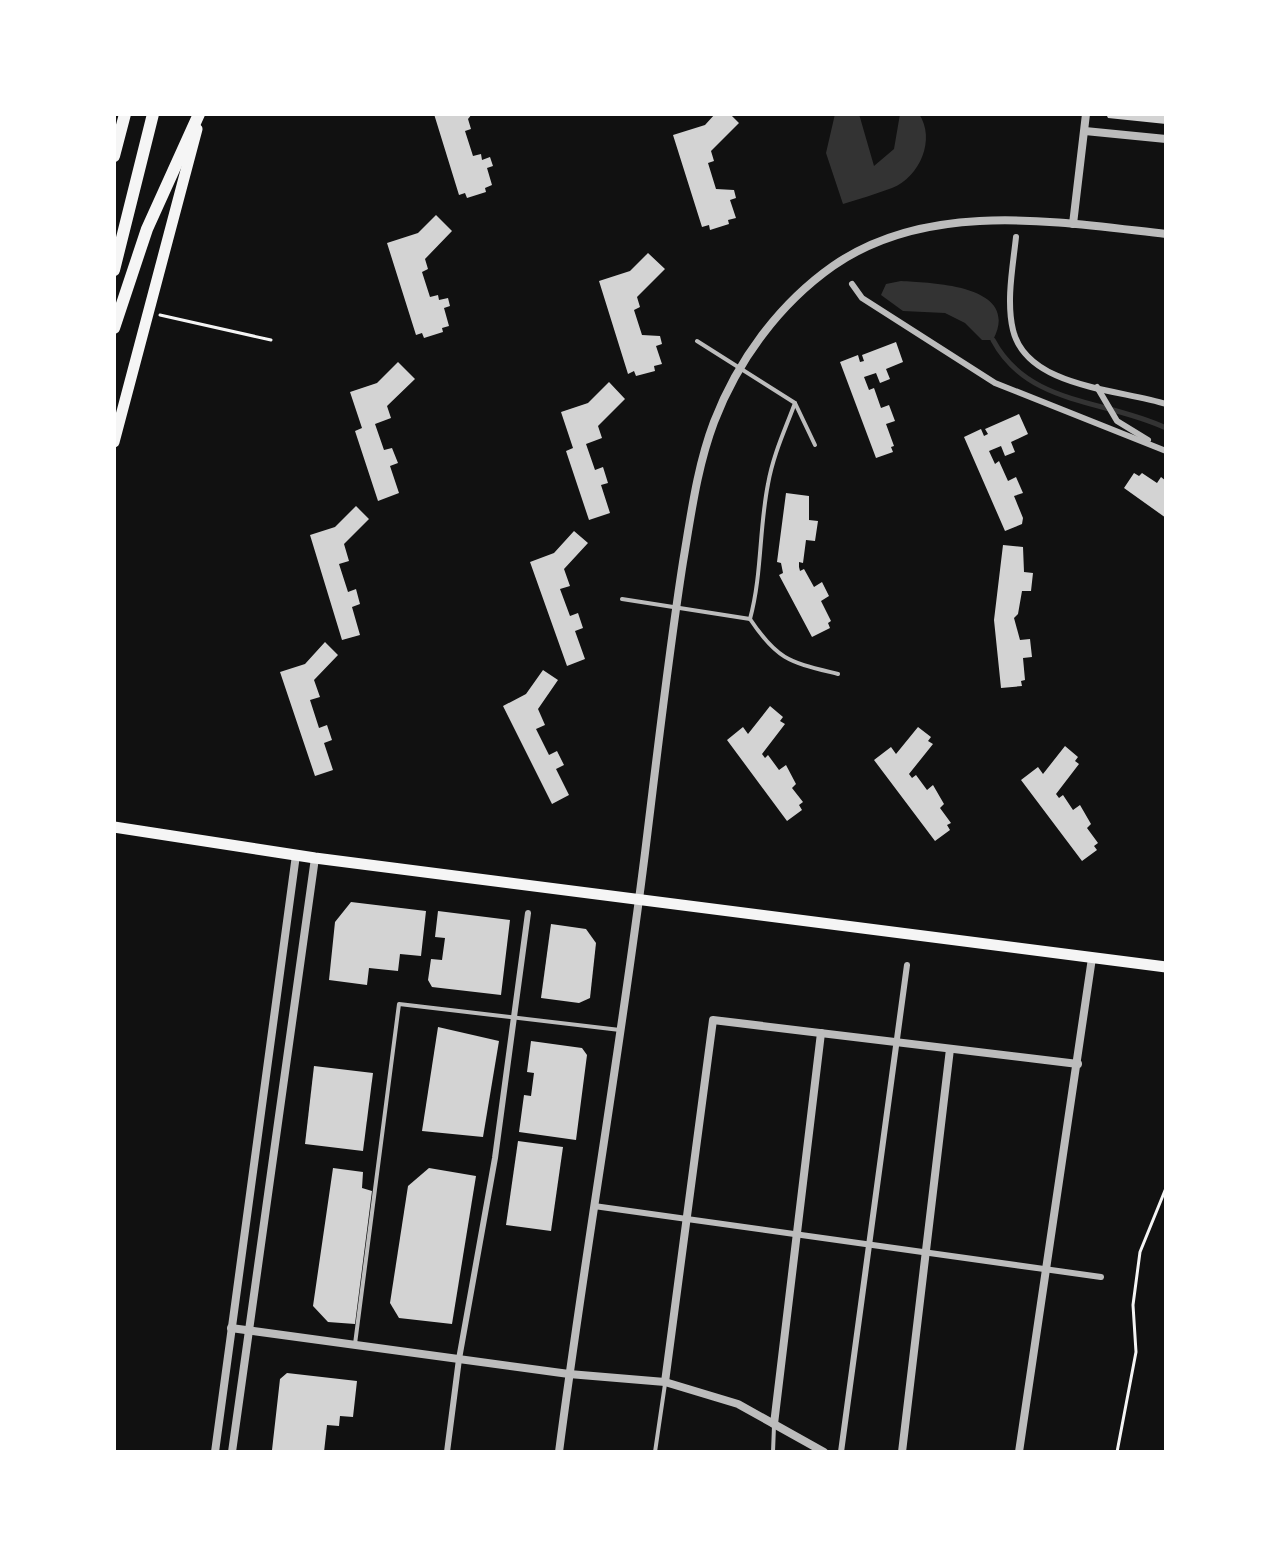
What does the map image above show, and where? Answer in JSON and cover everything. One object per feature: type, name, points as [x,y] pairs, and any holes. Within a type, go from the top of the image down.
[{"type":"highway","points":[[114,156],[125,114]]},
{"type":"highway","points":[[114,270],[153,114]]},
{"type":"highway","points":[[114,328],[147,229],[200,114]]},
{"type":"main road","points":[[114,442],[200,114]]},
{"type":"main road","points":[[114,827],[315,858],[1166,967]]},
{"type":"street","points":[[1073,224],[1086,114]]},
{"type":"street","points":[[1085,131],[1166,139]]},
{"type":"street","points":[[559,1452],[639,899],[676,606],[704,451],[714,421],[739,371],[781,311],[818,277],[865,249],[908,233],[958,223],[1018,220],[1166,234]]},
{"type":"street","points":[[1016,237],[1013,329],[1022,352],[1043,369],[1075,383],[1166,404]]},
{"type":"street","points":[[852,284],[862,298],[995,383],[1166,451]]},
{"type":"street","points":[[1097,387],[1117,421],[1166,451]]},
{"type":"street","points":[[215,1452],[296,855]]},
{"type":"street","points":[[232,1452],[315,858]]},
{"type":"street","points":[[291,892],[302,884],[310,893]]},
{"type":"street","points":[[447,1452],[459,1359],[495,1158],[528,913]]},
{"type":"street","points":[[1019,1452],[1092,958]]},
{"type":"street","points":[[841,1452],[907,965]]},
{"type":"street","points":[[665,1382],[713,1020],[1078,1064]]},
{"type":"street","points":[[774,1424],[821,1033]]},
{"type":"street","points":[[902,1452],[950,1049]]},
{"type":"street","points":[[593,1206],[797,1232],[1101,1277]]},
{"type":"street","points":[[231,1328],[569,1374],[665,1382],[738,1404],[824,1452]]},
{"type":"lane","points":[[697,341],[739,371],[795,403],[815,445]]},
{"type":"lane","points":[[750,619],[755,600],[767,486],[775,451],[795,403]]},
{"type":"lane","points":[[622,599],[750,619],[768,647],[791,662],[838,674]]},
{"type":"lane","points":[[355,1345],[399,1004],[620,1030]]},
{"type":"lane","points":[[655,1452],[665,1382]]},
{"type":"lane","points":[[773,1452],[774,1424]]},
{"type":"path","points":[[204,326],[271,340]]},
{"type":"path","points":[[1117,1452],[1136,1352],[1133,1305],[1140,1252],[1166,1188]]},
{"type":"shaded area","points":[[835,114],[859,114],[874,166],[894,149],[900,114],[919,114],[926,135],[917,166],[902,183],[843,204],[826,153]]},
{"type":"shaded area","points":[[901,281],[952,286],[985,298],[995,308],[999,322],[993,340],[982,340],[965,323],[945,313],[903,311],[881,295],[886,284]]},
{"type":"building","points":[[434,114],[472,114],[468,119],[471,129],[465,131],[473,156],[481,154],[482,160],[490,157],[493,166],[487,168],[492,185],[485,188],[486,192],[467,198],[465,193],[459,195]]},
{"type":"building","points":[[715,114],[730,114],[739,123],[711,151],[714,161],[708,163],[716,189],[734,190],[736,198],[730,200],[736,218],[728,220],[729,224],[710,230],[709,225],[702,227],[673,135],[705,125]]},
{"type":"building","points":[[1106,114],[1166,114],[1166,124],[1108,118]]},
{"type":"building","points":[[436,215],[452,231],[425,259],[428,269],[422,272],[430,297],[438,295],[439,300],[448,298],[450,306],[444,308],[449,326],[442,328],[443,332],[424,338],[422,333],[416,335],[387,243],[418,233]]},
{"type":"building","points":[[648,253],[665,269],[637,297],[640,307],[634,310],[642,335],[660,336],[662,344],[656,346],[662,364],[654,366],[655,371],[636,376],[634,371],[628,374],[599,281],[630,271]]},
{"type":"building","points":[[896,342],[903,362],[886,369],[890,379],[880,383],[876,373],[864,377],[869,390],[874,388],[881,408],[889,405],[895,421],[886,424],[894,446],[891,447],[893,452],[876,458],[840,362],[858,355],[860,362],[864,361],[862,355]]},
{"type":"building","points":[[398,362],[415,379],[387,406],[391,418],[375,424],[384,450],[392,448],[398,463],[390,466],[399,493],[378,501],[355,431],[362,428],[350,392],[377,383]]},
{"type":"building","points":[[609,382],[625,399],[598,426],[602,438],[586,444],[595,470],[603,467],[608,483],[601,485],[610,513],[589,520],[566,451],[573,448],[561,412],[588,403]]},
{"type":"building","points":[[1019,414],[1028,434],[1011,442],[1015,452],[1005,456],[1001,446],[989,451],[995,464],[999,461],[1008,481],[1016,477],[1023,493],[1014,496],[1023,518],[1022,524],[1005,531],[964,437],[981,429],[984,436],[988,434],[985,429]]},
{"type":"building","points":[[1134,473],[1139,476],[1142,473],[1157,483],[1161,477],[1166,481],[1166,518],[1124,488]]},
{"type":"building","points":[[786,493],[809,496],[809,520],[818,521],[815,541],[806,540],[803,563],[799,562],[799,567],[800,571],[804,569],[814,587],[822,582],[829,596],[821,601],[831,621],[828,623],[830,628],[812,637],[779,575],[783,573],[781,563],[777,562]]},
{"type":"building","points":[[356,506],[369,519],[344,544],[349,561],[339,564],[348,592],[356,589],[360,604],[352,607],[360,635],[342,640],[310,535],[335,527]]},
{"type":"building","points":[[574,531],[588,543],[564,569],[570,586],[560,589],[570,616],[578,613],[583,628],[575,631],[585,659],[567,666],[530,562],[554,553]]},
{"type":"building","points":[[1003,545],[1023,547],[1024,572],[1033,573],[1031,591],[1022,591],[1018,614],[1014,618],[1020,640],[1030,639],[1032,657],[1023,658],[1025,680],[1021,681],[1022,686],[1001,688],[994,620]]},
{"type":"building","points":[[325,642],[338,655],[314,680],[320,697],[310,700],[319,728],[327,725],[332,740],[324,743],[333,770],[315,776],[280,672],[305,664]]},
{"type":"building","points":[[543,670],[558,680],[538,709],[545,725],[536,729],[549,755],[557,751],[564,765],[556,769],[569,795],[552,804],[503,706],[526,694]]},
{"type":"building","points":[[770,706],[783,717],[780,721],[785,724],[762,754],[765,758],[768,755],[779,770],[786,765],[796,784],[792,788],[803,802],[799,805],[802,810],[787,821],[727,740],[743,727],[748,734]]},
{"type":"building","points":[[918,727],[931,737],[928,741],[933,744],[909,774],[912,778],[916,775],[927,790],[933,785],[944,804],[940,808],[951,823],[947,825],[950,830],[935,841],[874,760],[891,747],[896,754]]},
{"type":"building","points":[[1065,746],[1078,757],[1075,761],[1079,764],[1056,794],[1059,798],[1063,795],[1073,810],[1080,805],[1091,824],[1087,828],[1098,843],[1094,846],[1097,850],[1082,861],[1021,780],[1038,767],[1043,774]]},
{"type":"building","points":[[351,902],[426,911],[421,956],[400,954],[398,971],[369,968],[367,985],[329,980],[335,922]]},
{"type":"building","points":[[438,911],[510,920],[501,995],[432,987],[428,980],[431,959],[442,960],[445,938],[435,937]]},
{"type":"building","points":[[551,924],[586,929],[596,943],[590,998],[579,1003],[541,998]]},
{"type":"building","points":[[438,1027],[499,1041],[483,1137],[422,1131]]},
{"type":"building","points":[[531,1041],[582,1048],[587,1055],[576,1140],[519,1132],[524,1095],[531,1096],[534,1073],[527,1072]]},
{"type":"building","points":[[314,1066],[373,1073],[363,1151],[305,1144]]},
{"type":"building","points":[[518,1141],[563,1147],[551,1231],[506,1225]]},
{"type":"building","points":[[333,1168],[363,1172],[362,1188],[372,1191],[355,1324],[328,1322],[313,1306]]},
{"type":"building","points":[[429,1168],[476,1176],[452,1324],[399,1318],[390,1303],[408,1186]]},
{"type":"building","points":[[287,1373],[357,1381],[353,1417],[340,1416],[339,1426],[327,1425],[324,1452],[272,1450],[280,1379]]},
{"type":"waterway","points":[[993,340],[1008,362],[1026,378],[1047,389],[1166,428]]}]
